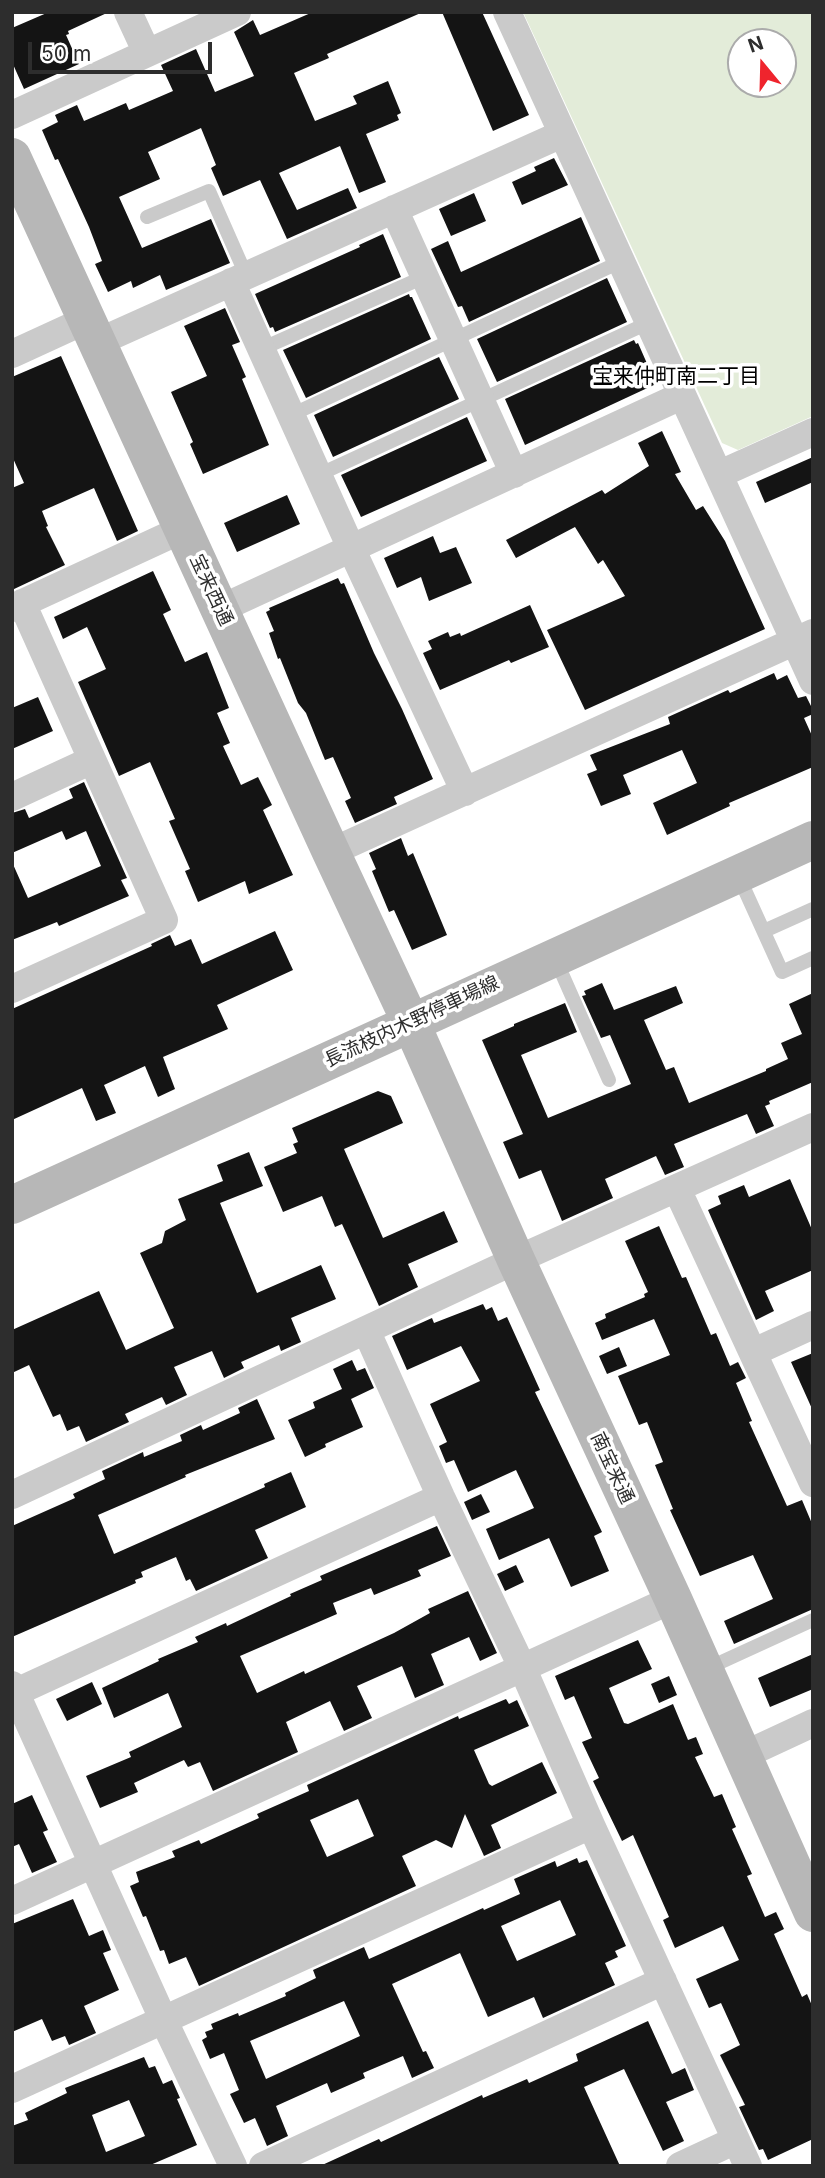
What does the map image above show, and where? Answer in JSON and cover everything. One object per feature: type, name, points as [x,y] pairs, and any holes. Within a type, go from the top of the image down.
[{"type":"street","points":[[128,12],[147,53]]},
{"type":"street","points":[[12,115],[236,12]]},
{"type":"street","points":[[507,12],[681,396],[804,637],[813,681]]},
{"type":"street","points":[[12,354],[91,331],[239,279],[562,134]]},
{"type":"street","name":"宝来西通","points":[[12,157],[411,1023]]},
{"type":"street","points":[[394,209],[514,474]]},
{"type":"street","points":[[239,279],[261,349],[465,792]]},
{"type":"street","points":[[220,609],[681,396]]},
{"type":"street","points":[[720,474],[813,432]]},
{"type":"street","points":[[12,989],[164,920],[92,760],[17,606],[183,529]]},
{"type":"street","points":[[331,852],[804,637]]},
{"type":"street","points":[[12,797],[92,760]]},
{"type":"street","name":"長流枝内木野停車場線","points":[[12,1205],[813,840]]},
{"type":"street","name":"南宝来通","points":[[411,1023],[813,1913]]},
{"type":"street","points":[[12,1495],[516,1260],[813,1127]]},
{"type":"street","points":[[677,1189],[813,1483]]},
{"type":"street","points":[[754,1352],[813,1325]]},
{"type":"street","points":[[366,1330],[748,2166]]},
{"type":"street","points":[[233,2166],[13,1691],[440,1497]]},
{"type":"street","points":[[12,1901],[673,1600]]},
{"type":"street","points":[[742,1756],[813,1723]]},
{"type":"street","points":[[12,2088],[591,1825]]},
{"type":"street","points":[[263,2166],[663,1981]]},
{"type":"street","points":[[680,2166],[736,2140]]},
{"type":"lane","points":[[147,217],[209,191],[239,279]]},
{"type":"lane","points":[[291,415],[620,262]]},
{"type":"lane","points":[[261,349],[424,277]]},
{"type":"lane","points":[[318,475],[648,323]]},
{"type":"lane","points":[[738,874],[782,972],[813,958]]},
{"type":"lane","points":[[764,931],[813,909]]},
{"type":"lane","points":[[555,957],[609,1080]]},
{"type":"lane","points":[[704,1670],[813,1620]]},
{"type":"green space","points":[[523,12],[813,12],[813,416],[738,450],[722,443]]},
{"type":"building","points":[[49,12],[109,12],[68,31],[69,34],[66,35],[79,64],[24,89],[12,62],[12,28]]},
{"type":"building","points":[[313,12],[423,12],[327,54],[329,58],[294,73],[315,121],[357,104],[353,96],[388,81],[401,113],[397,115],[399,120],[366,134],[386,182],[359,193],[340,146],[279,173],[297,210],[348,188],[357,208],[287,239],[260,180],[223,196],[211,168],[216,165],[201,128],[148,152],[160,179],[119,197],[142,248],[211,219],[230,263],[166,290],[160,275],[133,288],[131,281],[108,292],[95,264],[102,261],[89,227],[42,130],[58,122],[55,115],[77,105],[84,121],[126,103],[129,110],[173,91],[161,65],[196,49],[215,92],[254,76],[234,32],[253,20],[260,35]]},
{"type":"building","points":[[442,12],[482,12],[529,115],[493,131]]},
{"type":"building","points":[[554,158],[568,185],[522,205],[512,182],[536,171],[534,167]]},
{"type":"building","points":[[474,193],[486,221],[451,236],[439,209]]},
{"type":"building","points":[[581,217],[600,261],[469,322],[462,306],[458,307],[431,249],[448,241],[461,272]]},
{"type":"building","points":[[383,234],[401,277],[275,332],[273,327],[270,328],[255,294]]},
{"type":"building","points":[[607,278],[627,322],[497,382],[477,339]]},
{"type":"building","points":[[409,294],[431,339],[306,398],[283,350]]},
{"type":"building","points":[[225,308],[240,342],[232,345],[246,377],[242,379],[269,445],[203,474],[190,444],[193,442],[171,392],[207,376],[184,326]]},
{"type":"building","points":[[634,340],[638,343],[656,384],[525,445],[505,399]]},
{"type":"building","points":[[61,356],[138,531],[117,541],[94,488],[42,511],[48,526],[46,527],[65,565],[12,590],[12,488],[24,483],[12,456],[12,377]]},
{"type":"building","points":[[439,357],[459,399],[333,457],[314,415]]},
{"type":"building","points":[[467,417],[487,461],[361,517],[341,475]]},
{"type":"building","points":[[662,431],[681,472],[675,474],[696,510],[703,506],[725,541],[765,629],[585,710],[547,630],[625,596],[603,560],[598,564],[575,527],[516,558],[506,540],[602,490],[605,494],[649,466],[638,443]]},
{"type":"building","points":[[813,457],[813,482],[765,503],[756,482]]},
{"type":"building","points":[[287,495],[300,524],[237,552],[224,523]]},
{"type":"building","points":[[433,536],[440,553],[456,547],[472,583],[429,601],[421,577],[397,588],[384,558]]},
{"type":"building","points":[[153,571],[171,610],[163,614],[185,662],[207,652],[229,708],[217,713],[230,743],[223,746],[241,785],[258,777],[272,805],[263,810],[293,875],[249,894],[245,881],[198,902],[185,871],[190,869],[169,821],[175,819],[150,762],[119,776],[78,682],[106,669],[87,627],[63,639],[54,617]]},
{"type":"building","points":[[338,578],[341,584],[344,583],[433,779],[394,797],[397,804],[355,823],[345,801],[351,798],[333,757],[325,760],[306,713],[298,703],[280,658],[278,659],[269,633],[274,631],[266,612],[269,608]]},
{"type":"building","points":[[530,605],[549,647],[511,663],[509,660],[440,690],[423,653],[432,649],[428,641],[448,632],[450,637],[460,633],[461,636]]},
{"type":"building","points":[[774,673],[777,680],[787,675],[798,698],[806,696],[813,710],[813,714],[804,718],[813,738],[813,767],[729,803],[730,806],[667,835],[653,803],[697,783],[682,750],[623,775],[631,794],[601,806],[587,774],[597,770],[590,755],[670,724],[668,717]]},
{"type":"building","points":[[38,697],[53,731],[12,749],[12,708]]},
{"type":"building","points":[[84,782],[127,878],[121,880],[129,896],[59,926],[57,922],[12,940],[12,862],[28,898],[101,866],[86,831],[66,840],[62,831],[12,853],[12,813],[25,809],[29,818],[73,798],[69,789]]},
{"type":"building","points":[[401,838],[408,856],[413,853],[447,935],[412,950],[394,910],[389,912],[372,871],[376,869],[369,853]]},
{"type":"building","points":[[275,931],[293,970],[217,1005],[228,1029],[163,1057],[175,1089],[158,1097],[145,1066],[104,1085],[116,1113],[96,1121],[82,1088],[12,1120],[12,1009],[152,946],[151,944],[170,935],[175,946],[191,939],[202,964]]},
{"type":"building","points":[[602,983],[614,1010],[676,986],[683,1003],[644,1020],[666,1070],[674,1067],[689,1103],[788,1059],[781,1043],[802,1034],[789,1004],[813,993],[813,1082],[769,1101],[770,1104],[765,1106],[774,1126],[756,1134],[747,1114],[674,1144],[684,1167],[665,1175],[656,1156],[605,1179],[613,1198],[562,1221],[541,1170],[519,1179],[503,1142],[523,1134],[482,1040],[565,1003],[577,1032],[521,1055],[548,1118],[631,1084],[610,1035],[601,1038],[582,996],[586,995],[584,991]]},
{"type":"building","points":[[378,1091],[391,1096],[403,1123],[344,1149],[383,1238],[444,1211],[458,1242],[408,1264],[418,1287],[379,1306],[342,1224],[335,1227],[322,1196],[283,1212],[264,1167],[297,1153],[293,1144],[298,1142],[292,1128]]},
{"type":"building","points":[[249,1152],[263,1186],[220,1203],[257,1293],[321,1265],[336,1299],[291,1318],[301,1342],[281,1351],[279,1345],[241,1362],[244,1368],[224,1378],[212,1351],[174,1367],[187,1395],[166,1405],[162,1397],[125,1414],[129,1422],[86,1442],[79,1426],[67,1431],[60,1414],[53,1417],[29,1365],[12,1373],[12,1330],[99,1291],[126,1350],[174,1328],[140,1253],[162,1243],[165,1231],[186,1220],[178,1199],[223,1181],[217,1165]]},
{"type":"building","points":[[790,1179],[813,1232],[813,1270],[765,1291],[774,1311],[756,1320],[708,1210],[721,1204],[718,1196],[744,1185],[749,1197]]},
{"type":"building","points":[[659,1226],[682,1278],[686,1277],[711,1335],[716,1333],[730,1366],[738,1362],[746,1378],[736,1383],[752,1421],[749,1422],[787,1506],[802,1500],[813,1526],[813,1609],[734,1644],[724,1621],[773,1599],[753,1555],[700,1576],[670,1510],[673,1509],[655,1465],[663,1462],[647,1422],[639,1425],[618,1376],[670,1355],[654,1319],[602,1340],[595,1323],[606,1318],[605,1314],[645,1297],[644,1294],[648,1292],[625,1241]]},
{"type":"building","points":[[483,1304],[486,1310],[492,1307],[498,1321],[507,1317],[540,1390],[535,1392],[602,1532],[594,1536],[609,1571],[571,1587],[549,1538],[499,1560],[486,1529],[534,1508],[516,1470],[468,1492],[454,1460],[446,1463],[439,1446],[447,1442],[430,1404],[480,1381],[461,1346],[407,1370],[392,1336],[432,1318],[434,1323]]},
{"type":"building","points":[[619,1347],[627,1366],[607,1374],[599,1356]]},
{"type":"building","points":[[813,1353],[813,1411],[791,1362]]},
{"type":"building","points":[[352,1360],[357,1371],[365,1368],[374,1388],[351,1399],[363,1427],[325,1444],[326,1447],[305,1457],[288,1420],[315,1408],[313,1402],[342,1389],[333,1369]]},
{"type":"building","points":[[257,1399],[275,1439],[185,1475],[186,1477],[98,1515],[114,1554],[265,1487],[264,1484],[291,1472],[306,1507],[255,1530],[268,1558],[196,1591],[190,1579],[186,1581],[176,1557],[141,1572],[143,1577],[135,1580],[136,1583],[12,1637],[12,1526],[75,1498],[73,1494],[105,1479],[102,1471],[143,1452],[144,1457],[182,1441],[180,1435],[201,1425],[203,1430],[240,1413],[238,1408]]},
{"type":"building","points":[[481,1494],[490,1512],[472,1520],[464,1502]]},
{"type":"building","points":[[437,1526],[451,1556],[418,1570],[421,1576],[374,1595],[371,1588],[333,1603],[337,1614],[240,1656],[257,1693],[394,1633],[430,1613],[428,1609],[468,1591],[497,1653],[480,1661],[469,1637],[431,1654],[444,1685],[415,1698],[402,1666],[357,1686],[372,1718],[344,1731],[330,1701],[286,1722],[298,1752],[213,1791],[200,1762],[188,1767],[184,1760],[134,1783],[138,1792],[100,1808],[86,1776],[131,1757],[129,1752],[182,1727],[168,1693],[114,1718],[102,1688],[198,1642],[195,1637],[226,1623],[227,1626],[291,1596],[290,1594],[322,1580],[320,1576]]},
{"type":"building","points":[[516,1565],[524,1582],[505,1591],[497,1574]]},
{"type":"building","points":[[638,1640],[652,1669],[609,1688],[624,1723],[628,1724],[673,1704],[688,1740],[696,1737],[703,1754],[695,1757],[714,1797],[722,1794],[736,1827],[732,1829],[752,1874],[747,1876],[765,1917],[776,1912],[784,1929],[774,1934],[802,1997],[807,1994],[813,2008],[813,2139],[768,2160],[763,2149],[759,2150],[739,2107],[745,2105],[720,2055],[740,2045],[721,2003],[709,2008],[696,1979],[739,1960],[723,1926],[675,1948],[663,1920],[669,1917],[633,1835],[622,1841],[593,1781],[599,1778],[582,1742],[592,1738],[574,1696],[565,1700],[555,1676]]},
{"type":"building","points":[[813,1654],[813,1689],[770,1707],[758,1678]]},
{"type":"building","points":[[669,1676],[677,1695],[659,1703],[651,1684]]},
{"type":"building","points":[[92,1682],[102,1704],[67,1721],[56,1699]]},
{"type":"building","points":[[506,1699],[509,1704],[517,1700],[529,1726],[474,1750],[492,1786],[542,1762],[557,1793],[491,1825],[501,1848],[484,1856],[465,1814],[452,1848],[436,1840],[402,1856],[416,1886],[199,1986],[186,1957],[169,1964],[164,1950],[160,1951],[146,1916],[143,1917],[130,1886],[139,1882],[136,1872],[175,1857],[172,1851],[199,1840],[201,1844],[259,1818],[257,1814],[309,1791],[307,1785],[458,1716],[459,1719]],"holes":[[[358,1799],[374,1836],[327,1857],[310,1820]]]},
{"type":"building","points":[[32,1795],[48,1830],[43,1832],[57,1862],[32,1873],[19,1844],[12,1847],[12,1804]]},
{"type":"building","points":[[577,1858],[579,1863],[587,1860],[626,1946],[615,1951],[618,1957],[605,1963],[615,1985],[543,2018],[534,1997],[488,2017],[460,1953],[392,1984],[423,2052],[426,2051],[434,2068],[412,2078],[403,2056],[363,2073],[365,2078],[331,2093],[327,2083],[276,2106],[288,2136],[267,2146],[255,2118],[244,2123],[230,2094],[239,2090],[224,2053],[210,2059],[202,2040],[207,2037],[205,2032],[213,2029],[211,2024],[238,2013],[239,2016],[286,1996],[285,1993],[316,1978],[313,1970],[364,1947],[369,1959],[520,1894],[514,1879],[555,1861],[557,1867]],"holes":[[[560,1900],[576,1935],[517,1961],[501,1926]],[[344,2001],[360,2036],[266,2079],[250,2041]]]},
{"type":"building","points":[[73,1899],[89,1936],[103,1930],[111,1950],[103,1953],[119,1990],[84,2006],[96,2033],[69,2045],[65,2036],[52,2041],[42,2019],[12,2032],[12,1924]]},
{"type":"building","points":[[648,2021],[672,2074],[685,2068],[694,2090],[666,2102],[684,2141],[663,2151],[624,2069],[584,2087],[620,2166],[320,2166],[379,2139],[381,2142],[482,2095],[483,2098],[527,2079],[529,2083],[578,2061],[576,2054]]},
{"type":"building","points":[[144,2057],[149,2068],[155,2066],[163,2084],[172,2080],[180,2098],[177,2099],[197,2145],[148,2166],[12,2166],[12,2126],[28,2120],[25,2113],[67,2093],[65,2088]],"holes":[[[129,2100],[145,2136],[106,2152],[92,2115]]]},
{"type":"district","name":"宝来仲町南二丁目","points":[[676,377]]}]
